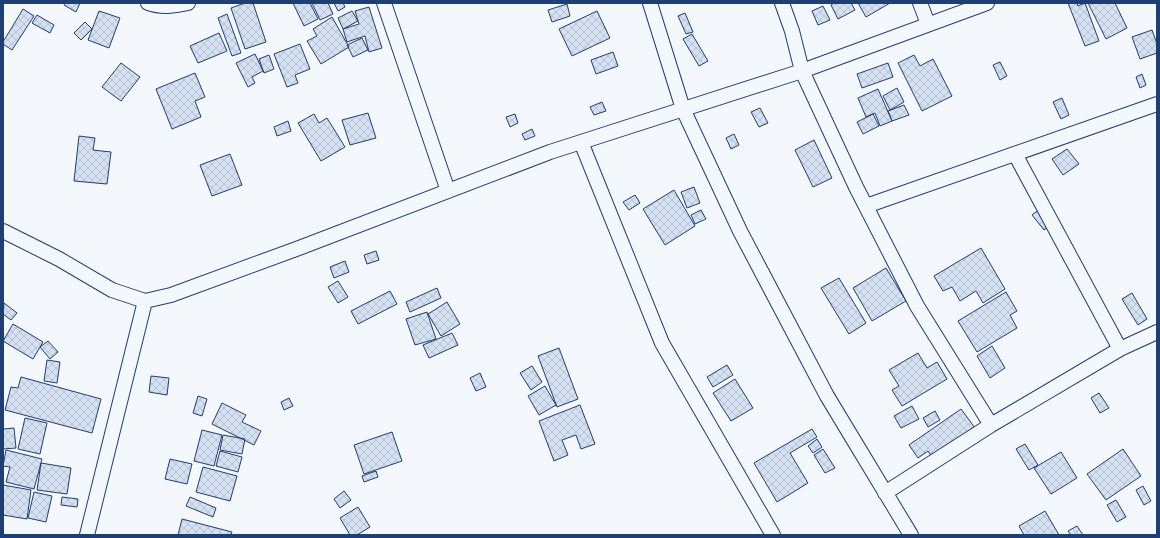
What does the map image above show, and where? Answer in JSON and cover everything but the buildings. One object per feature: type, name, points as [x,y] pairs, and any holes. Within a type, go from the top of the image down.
[{"type":"street","points":[[148,3],[157,6],[173,6],[188,3]]},
{"type":"street","points":[[384,3],[448,191]]},
{"type":"street","points":[[650,3],[683,109],[740,231],[826,396],[911,535]]},
{"type":"street","points":[[782,3],[792,32],[802,71],[856,187],[917,306],[992,425]]},
{"type":"street","points":[[920,3],[928,24]]},
{"type":"street","points":[[3,230],[59,259],[112,290],[145,301],[170,295],[550,152],[802,71],[986,3]]},
{"type":"street","points":[[866,206],[1157,104]]},
{"type":"street","points":[[581,142],[662,343],[773,535]]},
{"type":"street","points":[[1015,154],[1120,349]]},
{"type":"street","points":[[87,535],[145,301]]},
{"type":"street","points":[[885,493],[992,425],[1120,349],[1157,332]]}]
